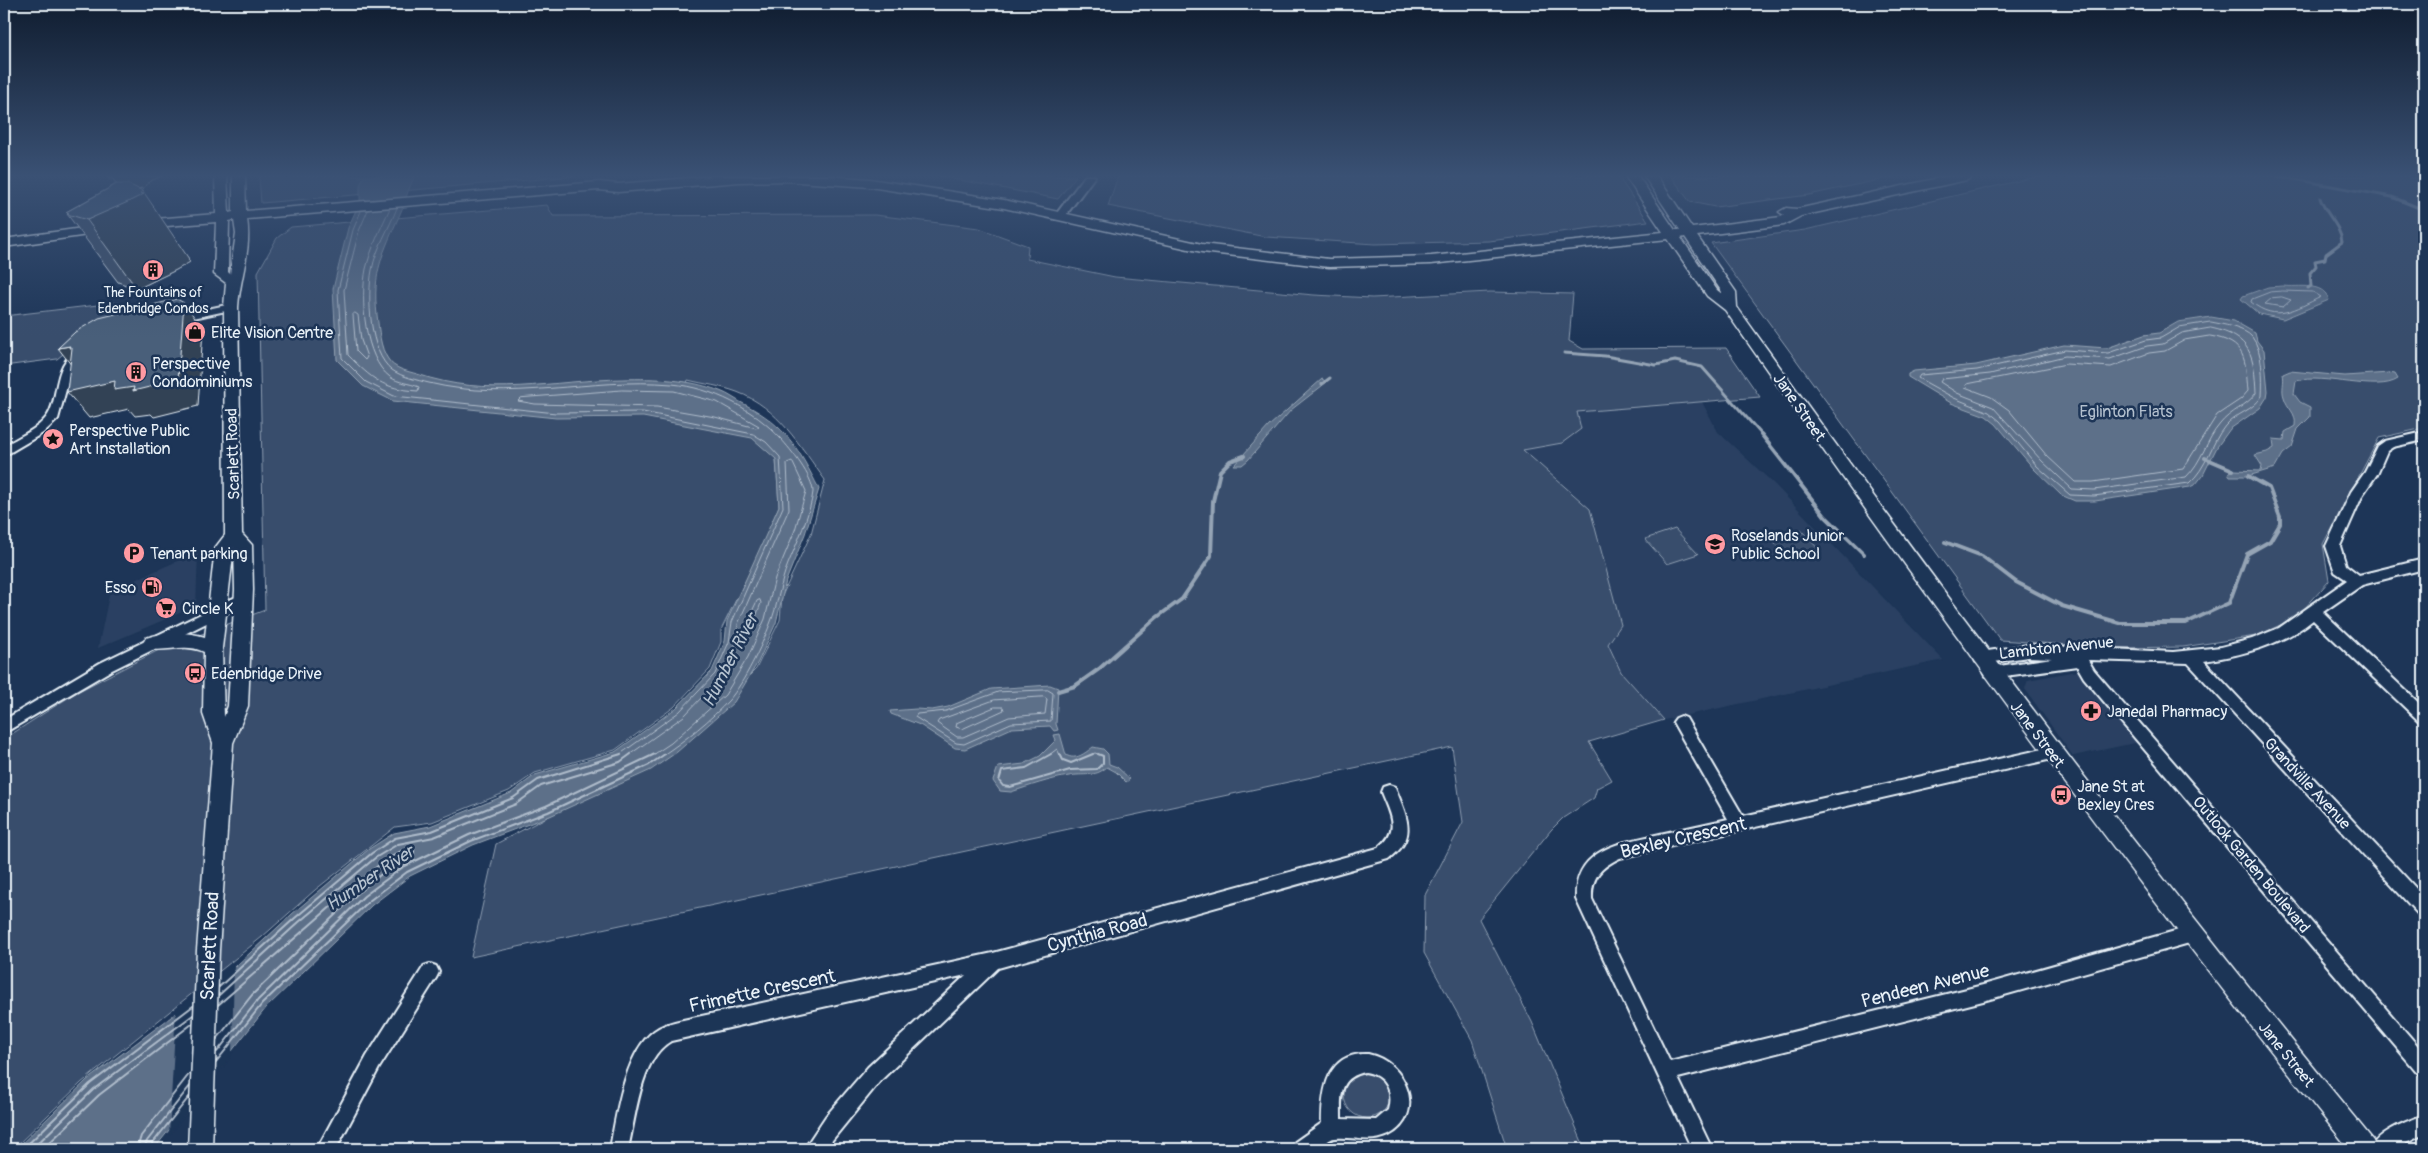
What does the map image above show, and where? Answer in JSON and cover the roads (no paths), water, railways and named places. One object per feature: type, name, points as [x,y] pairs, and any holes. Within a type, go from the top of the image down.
[{"type":"main road","points":[[221,230],[221,274],[233,281]]},
{"type":"main road","name":"Scarlett Road","points":[[223,743],[213,714],[213,648],[224,548],[234,536],[231,307],[233,281],[239,270],[242,230]]},
{"type":"main road","points":[[1118,230],[1202,248],[1329,263],[1431,260],[1574,244],[1600,244],[1679,230]]},
{"type":"main road","name":"Jane Street","points":[[1687,230],[1729,292],[1730,307]]},
{"type":"main road","name":"Jane Street","points":[[1668,231],[1712,293],[1730,307],[1836,458],[2052,753],[2364,1149]]},
{"type":"main road","points":[[4,243],[117,232]]},
{"type":"main road","name":"Scarlett Road","points":[[200,1149],[208,950],[223,743],[238,706],[244,598],[243,545],[234,536]]},
{"type":"main road","points":[[152,643],[188,639],[198,640],[213,648]]},
{"type":"street","points":[[164,322],[231,307]]},
{"type":"street","points":[[4,452],[50,421],[56,412],[61,384],[68,368],[91,347]]},
{"type":"street","points":[[2357,581],[2340,568],[2333,546],[2357,492],[2371,474],[2382,449],[2390,444],[2424,436]]},
{"type":"street","name":"Lambton Avenue","points":[[1986,665],[2028,651],[2192,657],[2272,638],[2314,612],[2357,581],[2421,569]]},
{"type":"street","points":[[4,727],[70,685],[244,598]]},
{"type":"street","points":[[2314,612],[2424,717]]},
{"type":"street","name":"Lambton Avenue","points":[[1986,665],[2125,656]]},
{"type":"street","name":"Grandville Avenue","points":[[2192,657],[2424,909]]},
{"type":"street","name":"Outlook Garden Boulevard","points":[[2081,660],[2089,674],[2424,1067]]},
{"type":"street","points":[[1682,722],[1739,824]]},
{"type":"street","name":"Bexley Crescent","points":[[1702,1149],[1584,899],[1582,886],[1594,865],[1617,851],[2052,753]]},
{"type":"street","name":"Cynthia Road","points":[[814,1149],[824,1134],[872,1078],[993,961],[1384,854],[1394,846],[1401,833],[1401,825],[1390,792]]},
{"type":"street","name":"Pendeen Avenue","points":[[1666,1072],[1983,993],[2193,934]]},
{"type":"street","name":"Frimette Crescent","points":[[619,1149],[640,1065],[650,1045],[660,1037],[686,1028],[993,961]]},
{"type":"street","points":[[326,1149],[373,1062],[430,972]]},
{"type":"street","points":[[2380,1149],[2392,1140],[2424,1124]]},
{"type":"street","points":[[1302,1149],[1331,1128]]},
{"type":"water","name":"Humber River","points":[[348,230],[393,230],[380,263],[376,300],[379,332],[385,355],[397,367],[405,371],[444,381],[495,387],[623,379],[660,379],[684,382],[708,387],[727,394],[771,421],[798,450],[819,489],[805,534],[786,581],[776,623],[758,662],[734,702],[677,752],[651,770],[550,816],[473,845],[410,876],[372,905],[266,1008],[154,1149],[16,1149],[87,1080],[223,978],[292,914],[369,849],[394,833],[430,826],[511,793],[535,775],[615,752],[676,708],[712,671],[725,641],[727,621],[779,506],[776,459],[752,438],[643,417],[556,418],[393,401],[363,386],[337,360],[333,289]]},
{"type":"water","points":[[2268,287],[2316,288],[2322,290],[2329,300],[2283,319],[2259,314],[2241,299],[2243,296]]},
{"type":"water","points":[[2211,317],[2234,321],[2255,333],[2257,341],[2264,350],[2268,391],[2267,397],[2260,408],[2230,429],[2217,447],[2203,475],[2196,484],[2190,487],[2095,501],[2075,501],[2061,495],[2034,469],[1996,424],[1986,416],[1951,403],[1908,377],[1908,374],[1914,371],[1976,365],[2064,345],[2107,348],[2144,335],[2159,333],[2178,322]]},
{"type":"water","points":[[2290,371],[2345,376],[2389,373],[2395,374],[2398,379],[2389,383],[2377,384],[2321,379],[2296,381],[2294,394],[2300,402],[2310,407],[2310,417],[2298,429],[2292,447],[2283,454],[2275,468],[2248,476],[2230,476],[2228,473],[2234,470],[2261,471],[2262,466],[2255,455],[2274,448],[2273,439],[2284,440],[2285,432],[2295,426],[2295,417],[2283,394],[2283,374]]},
{"type":"water","points":[[1322,379],[1327,382],[1291,410],[1248,460],[1242,465],[1234,465],[1269,426]]},
{"type":"water","points":[[1050,685],[1058,688],[1056,724],[1058,730],[1054,731],[1050,726],[1012,728],[965,749],[955,748],[920,725],[891,714],[890,711],[932,710],[948,707],[991,689]]},
{"type":"water","points":[[1060,734],[1066,755],[1077,757],[1093,747],[1103,749],[1108,754],[1109,764],[1117,767],[1130,779],[1126,782],[1116,772],[1107,767],[1098,773],[1054,779],[1011,792],[1000,791],[993,781],[998,767],[1024,764],[1040,756],[1056,740],[1054,735]]},
{"type":"waterway","points":[[2308,288],[2311,286],[2310,273],[2316,266],[2315,261],[2325,259],[2326,254],[2342,242],[2338,230]]},
{"type":"waterway","points":[[1564,353],[1605,356],[1656,365],[1675,361],[1702,367],[1762,435]]},
{"type":"waterway","points":[[1322,384],[1330,378]]},
{"type":"waterway","points":[[1761,434],[1825,516],[1864,554]]},
{"type":"waterway","points":[[1058,691],[1075,686],[1099,669],[1156,618],[1182,599],[1211,556],[1213,501],[1220,471],[1230,461],[1244,456]]},
{"type":"waterway","points":[[2205,458],[2233,470]]},
{"type":"waterway","points":[[1945,542],[1982,556],[2016,582],[2062,606],[2120,623],[2186,623],[2229,603],[2247,554],[2270,541],[2280,524],[2280,517],[2269,488],[2248,476]]},
{"type":"place","name":"The Fountains of Edenbridge Condos","points":[[153,270]]},
{"type":"place","name":"Elite Vision Centre","points":[[195,332]]},
{"type":"place","name":"Perspective Condominiums","points":[[136,372]]},
{"type":"place","name":"Perspective Public Art Installation","points":[[53,439]]},
{"type":"place","name":"Roselands Junior Public School","points":[[1715,544]]},
{"type":"place","name":"Tenant parking","points":[[134,553]]},
{"type":"place","name":"Esso","points":[[152,587]]},
{"type":"place","name":"Circle K","points":[[166,608]]},
{"type":"place","name":"Edenbridge Drive","points":[[195,673]]},
{"type":"place","name":"Janedal Pharmacy","points":[[2091,711]]},
{"type":"place","name":"Jane St at Bexley Cres","points":[[2061,795]]},
{"type":"park label","name":"Eglinton Flats","points":[[2126,411]]}]
